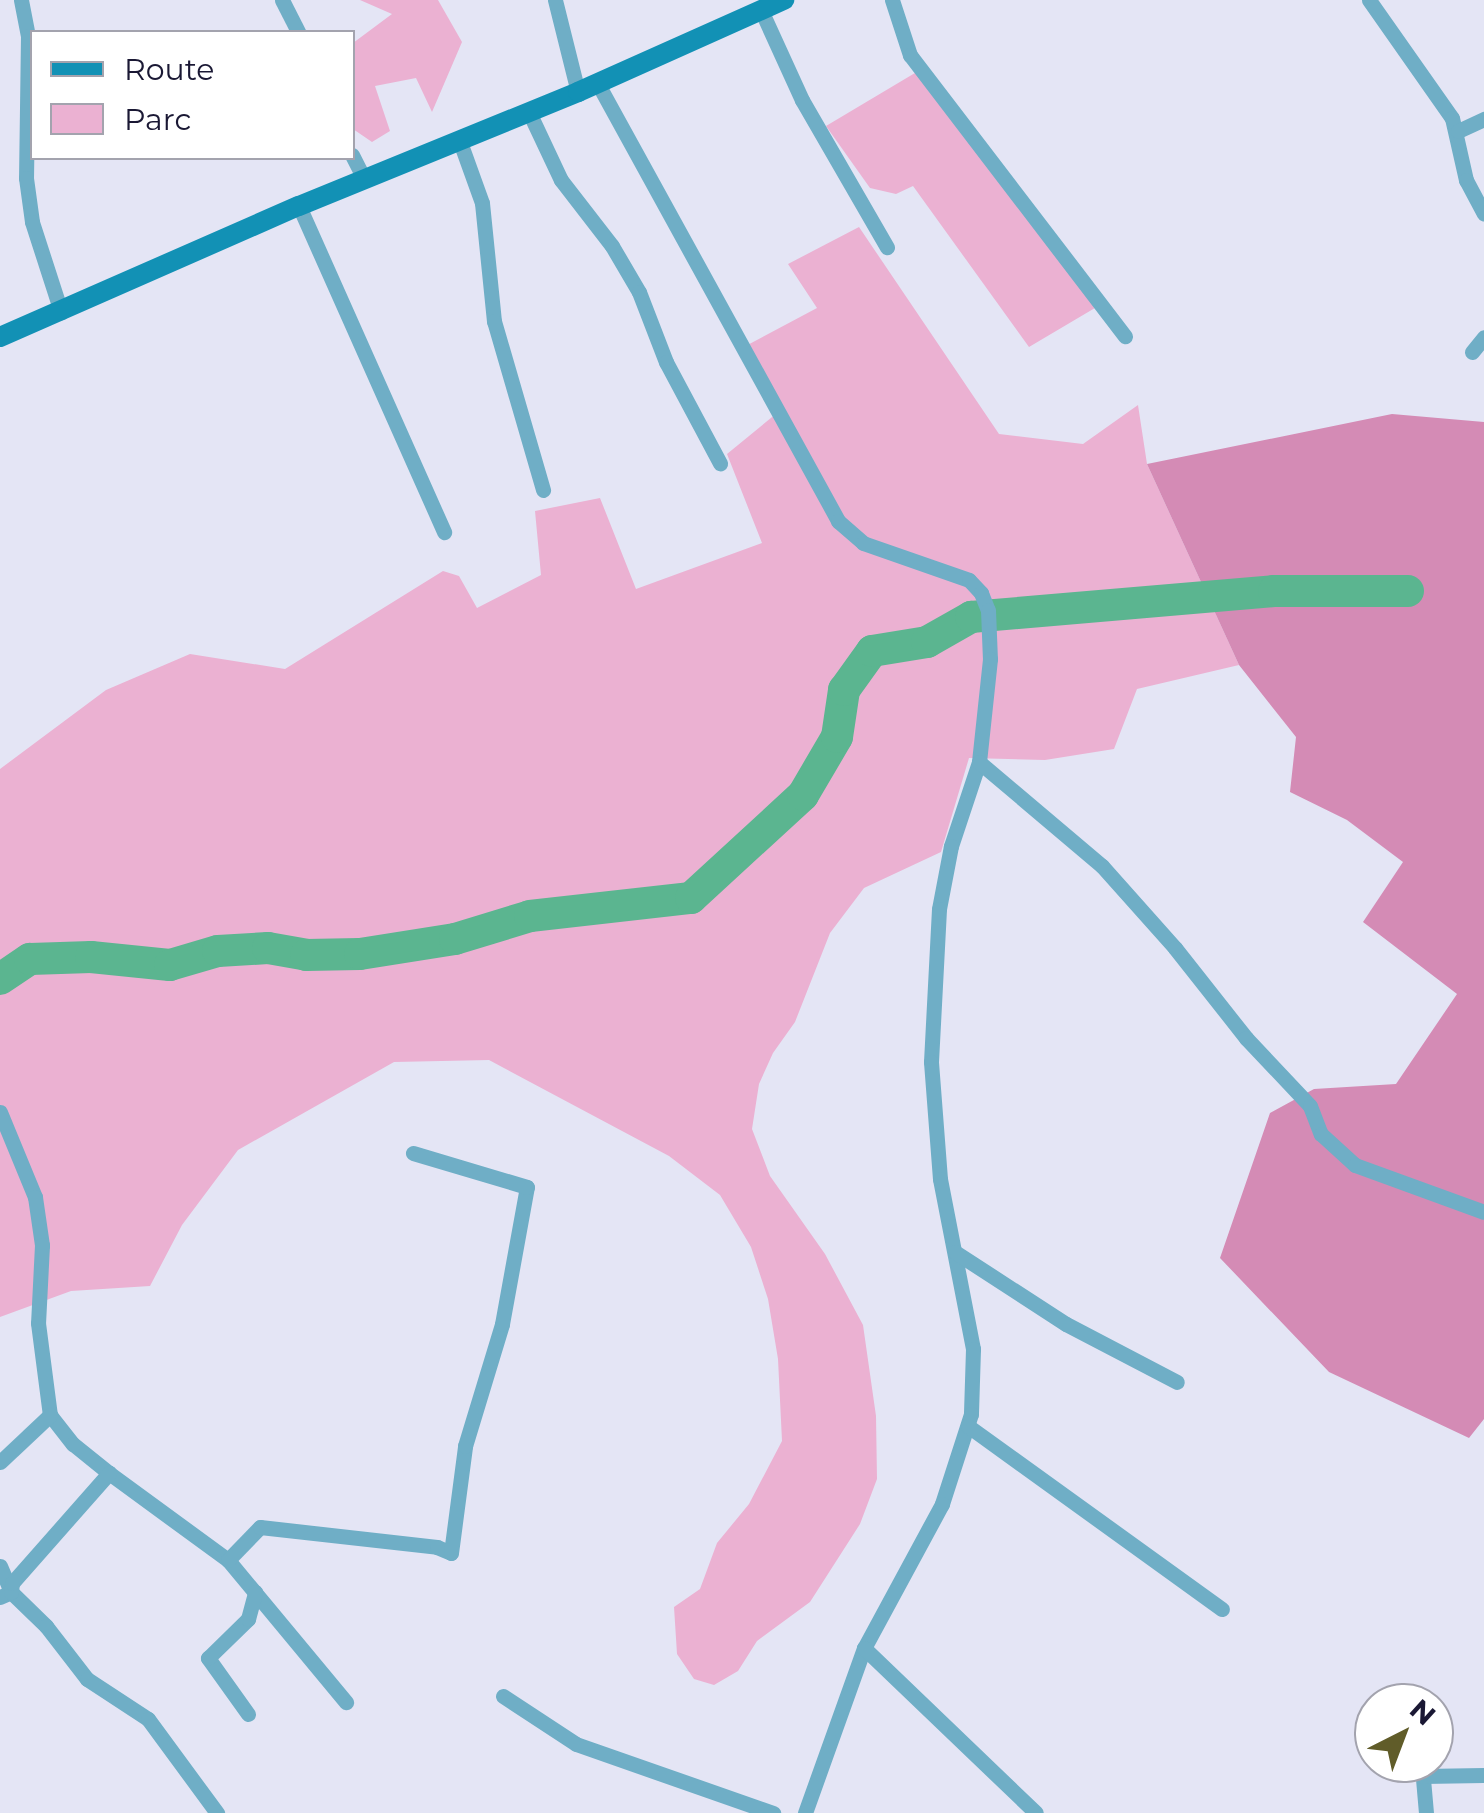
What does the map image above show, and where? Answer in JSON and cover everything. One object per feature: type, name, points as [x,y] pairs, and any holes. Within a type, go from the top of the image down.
[{"type":"main road","points":[[0,337],[299,206],[588,88],[782,0]]},
{"type":"street","points":[[20,0],[28,36],[26,178],[32,222],[62,312]]},
{"type":"street","points":[[282,0],[297,30]]},
{"type":"street","points":[[555,0],[588,88],[838,521],[863,543],[969,580],[981,592],[988,610],[990,660],[979,762],[950,846],[939,909],[934,975],[932,1104],[940,1180],[973,1349],[968,1426],[942,1504],[864,1648],[805,1813]]},
{"type":"street","points":[[892,0],[918,66],[1125,336]]},
{"type":"street","points":[[1369,0],[1411,54],[1458,130],[1466,180],[1484,214]]},
{"type":"street","points":[[760,10],[802,100],[886,247]]},
{"type":"street","points":[[528,110],[561,180],[612,246],[640,292],[666,362],[720,464]]},
{"type":"street","points":[[1458,130],[1484,119]]},
{"type":"street","points":[[459,139],[482,203],[494,321],[543,490]]},
{"type":"street","points":[[354,160],[364,179]]},
{"type":"street","points":[[299,206],[444,532]]},
{"type":"street","points":[[1472,352],[1484,337]]},
{"type":"street","points":[[979,762],[1102,866],[1246,1038],[1310,1106],[1322,1134],[1354,1165],[1484,1212]]},
{"type":"street","points":[[0,1112],[35,1197],[42,1245],[38,1324],[50,1415],[73,1444],[228,1560],[346,1702]]},
{"type":"street","points":[[228,1560],[260,1527],[437,1547],[450,1553],[466,1446],[502,1324],[527,1187],[413,1153]]},
{"type":"street","points":[[955,1252],[1066,1324],[1177,1382]]},
{"type":"street","points":[[0,1462],[50,1415]]},
{"type":"street","points":[[968,1426],[1222,1609]]},
{"type":"street","points":[[6,1594],[109,1473]]},
{"type":"street","points":[[0,1566],[6,1594],[102,1692],[148,1719],[217,1813]]},
{"type":"street","points":[[248,1714],[208,1658],[248,1619],[255,1592]]},
{"type":"street","points":[[864,1648],[1036,1813]]},
{"type":"street","points":[[503,1696],[576,1744],[773,1813]]},
{"type":"street","points":[[1426,1813],[1424,1776],[1484,1775]]},
{"type":"green space","points":[[360,0],[438,0],[462,42],[432,112],[416,78],[375,86],[390,131],[372,142],[355,130],[355,42],[392,14]]},
{"type":"green space","points":[[920,70],[1100,305],[1029,347],[913,186],[896,194],[870,188],[826,126]]},
{"type":"green space","points":[[859,227],[999,434],[1083,444],[1138,405],[1147,464],[1239,665],[1137,689],[1114,749],[1045,760],[969,758],[941,852],[864,888],[830,933],[795,1022],[773,1053],[759,1084],[752,1129],[770,1176],[825,1254],[863,1325],[876,1416],[877,1479],[860,1524],[810,1602],[757,1641],[738,1671],[714,1685],[694,1679],[677,1654],[674,1607],[700,1589],[717,1543],[749,1504],[782,1441],[778,1359],[768,1299],[751,1247],[720,1195],[669,1156],[489,1060],[394,1062],[238,1150],[182,1225],[150,1286],[71,1291],[0,1317],[0,769],[106,690],[190,654],[285,669],[443,571],[459,576],[477,608],[541,575],[535,511],[600,498],[636,589],[762,543],[727,454],[777,413],[740,349],[817,308],[788,264]]},
{"type":"shaded area","points":[[1392,414],[1484,422],[1484,1419],[1469,1438],[1329,1372],[1220,1258],[1270,1113],[1314,1089],[1396,1084],[1457,994],[1363,922],[1403,862],[1347,820],[1290,792],[1296,737],[1239,665],[1147,464]]},
{"type":"waterway","points":[[0,979],[30,959],[91,957],[170,965],[218,951],[268,948],[306,955],[360,954],[455,939],[530,916],[691,898],[803,795],[837,737],[844,690],[872,651],[927,642],[971,617],[1274,591],[1408,591]]}]
